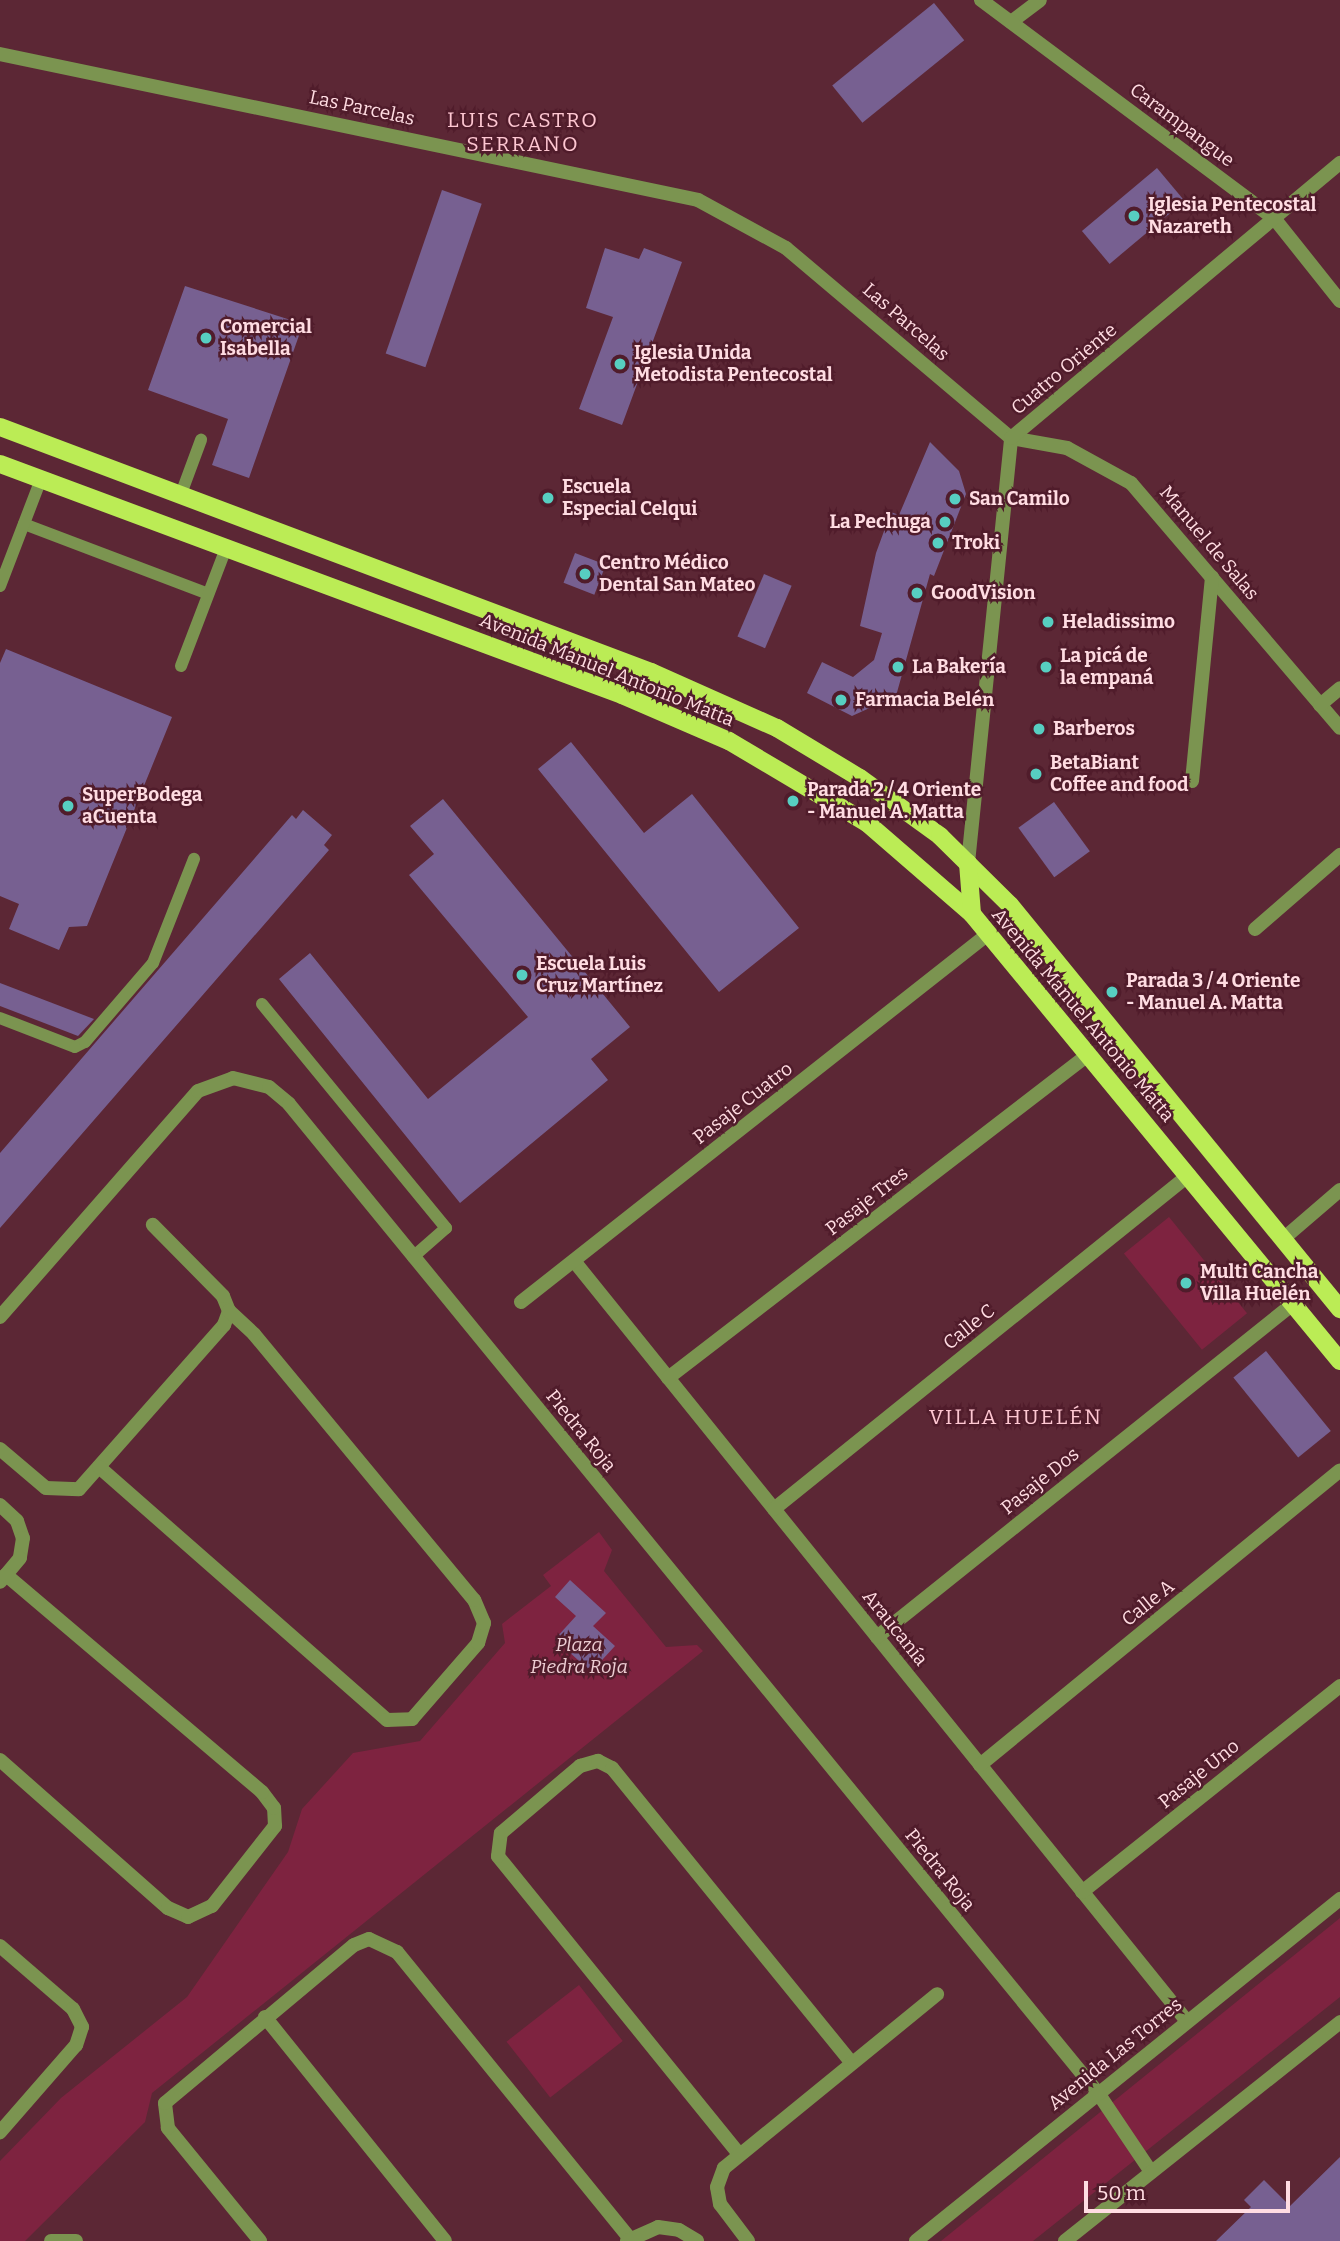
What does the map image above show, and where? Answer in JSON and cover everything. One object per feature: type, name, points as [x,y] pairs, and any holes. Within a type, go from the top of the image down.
[{"type":"main road","name":"Avenida Manuel Antonio Matta","points":[[0,427],[718,699],[860,778],[968,863],[1039,939],[1340,1309]]},
{"type":"main road","name":"Avenida Manuel Antonio Matta","points":[[0,464],[622,695],[729,741],[883,835],[972,914],[1340,1361]]},
{"type":"main road","points":[[968,863],[972,914]]},
{"type":"street","name":"Carampangue","points":[[981,0],[1274,218],[1340,302]]},
{"type":"street","points":[[1011,22],[1040,0]]},
{"type":"street","name":"Las Parcelas","points":[[0,54],[698,200],[786,248],[1011,438]]},
{"type":"street","name":"Cuatro Oriente","points":[[968,863],[1011,438],[1340,163]]},
{"type":"street","name":"Manuel de Salas","points":[[1011,438],[1067,448],[1113,470],[1147,498],[1340,728]]},
{"type":"street","points":[[1192,781],[1212,577]]},
{"type":"street","points":[[1320,705],[1340,688]]},
{"type":"street","points":[[1255,929],[1340,855]]},
{"type":"street","name":"Pasaje Cuatro","points":[[521,1302],[988,933]]},
{"type":"street","name":"Pasaje Tres","points":[[668,1378],[1089,1054]]},
{"type":"street","name":"Piedra Roja","points":[[0,1317],[188,1102],[222,1080],[257,1082],[280,1095],[1098,2093],[1151,2172]]},
{"type":"street","name":"Calle C","points":[[774,1509],[1189,1175]]},
{"type":"street","points":[[1283,1239],[1340,1190]]},
{"type":"street","points":[[100,1467],[387,1720],[412,1718],[478,1643],[484,1623],[474,1600],[254,1334],[229,1311],[195,1264],[153,1225]]},
{"type":"street","name":"Araucanía","points":[[574,1261],[1186,2020]]},
{"type":"street","name":"Pasaje Dos","points":[[877,1637],[1294,1303]]},
{"type":"street","points":[[0,1449],[46,1488],[62,1493],[79,1489],[224,1325],[229,1311]]},
{"type":"street","name":"Calle A","points":[[980,1765],[1340,1470]]},
{"type":"street","points":[[0,1505],[17,1521],[23,1538],[20,1558],[3,1579],[262,1792],[274,1808],[275,1826],[212,1906],[188,1917],[168,1908],[0,1760]]},
{"type":"street","name":"Pasaje Uno","points":[[1082,1892],[1340,1686]]},
{"type":"street","points":[[739,2154],[498,1856],[501,1833],[580,1766],[598,1761],[612,1768],[852,2063]]},
{"type":"street","name":"Avenida Las Torres","points":[[916,2241],[1186,2020],[1340,1899]]},
{"type":"street","points":[[260,2241],[168,2128],[163,2109],[173,2091],[355,1945],[369,1938],[384,1942],[629,2240],[658,2227],[679,2230],[697,2241]]},
{"type":"street","points":[[0,1946],[78,2014],[82,2027],[76,2045],[0,2132]]},
{"type":"street","points":[[748,2241],[718,2196],[720,2177],[739,2154],[937,1994]]},
{"type":"street","points":[[265,2017],[444,2241]]},
{"type":"street","points":[[1065,2241],[1340,2022]]},
{"type":"street","points":[[51,2241],[76,2241]]},
{"type":"lane","points":[[181,494],[201,440]]},
{"type":"lane","points":[[0,586],[41,479]]},
{"type":"lane","points":[[24,524],[208,594]]},
{"type":"lane","points":[[181,666],[226,548]]},
{"type":"lane","points":[[0,1018],[75,1047],[85,1042],[153,963],[194,859]]},
{"type":"lane","points":[[262,1004],[446,1228],[413,1256]]},
{"type":"green space","name":"Multi Cancha Villa Huelén","points":[[1169,1217],[1247,1313],[1202,1350],[1124,1254]]},
{"type":"green space","name":"Plaza Piedra Roja","points":[[599,1532],[612,1550],[604,1571],[666,1647],[697,1645],[703,1651],[152,2093],[145,2122],[25,2241],[0,2241],[0,2161],[61,2098],[187,1997],[288,1852],[302,1809],[353,1753],[420,1741],[505,1643],[502,1624],[551,1586],[543,1575]]},
{"type":"green space","points":[[1340,1918],[1340,1997],[1033,2241],[941,2241]]},
{"type":"green space","points":[[579,1985],[623,2041],[550,2098],[507,2042]]},
{"type":"building","points":[[934,3],[964,40],[862,123],[832,85]]},
{"type":"building","name":"Iglesia Pentecostal Nazareth","points":[[1157,168],[1185,201],[1110,264],[1082,231]]},
{"type":"building","points":[[442,190],[482,204],[425,367],[386,354]]},
{"type":"building","name":"Iglesia Unida Metodista Pentecostal","points":[[605,248],[639,259],[644,248],[682,262],[622,425],[579,409],[613,317],[586,308]]},
{"type":"building","points":[[185,286],[303,324],[249,478],[212,465],[228,419],[148,390]]},
{"type":"building","points":[[930,442],[959,471],[966,494],[934,576],[930,574],[896,696],[852,716],[807,693],[822,662],[853,677],[874,660],[882,633],[860,626],[876,553],[891,512],[899,515]]},
{"type":"building","name":"Centro Médico Dental San Mateo","points":[[575,553],[606,565],[594,595],[564,583]]},
{"type":"building","points":[[764,574],[792,586],[765,648],[737,637]]},
{"type":"building","name":"SuperBodega aCuenta","points":[[6,649],[172,717],[87,926],[69,927],[59,950],[9,929],[19,904],[0,896],[0,663]]},
{"type":"building","points":[[571,742],[644,833],[692,794],[799,928],[719,992],[538,769]]},
{"type":"building","points":[[443,799],[630,1027],[591,1059],[608,1080],[460,1203],[279,979],[310,953],[428,1099],[528,1017],[409,875],[434,854],[410,826]]},
{"type":"building","points":[[1054,802],[1090,851],[1054,877],[1018,828]]},
{"type":"building","points":[[303,810],[332,835],[324,845],[329,850],[0,1228],[0,1153],[292,815],[296,819]]},
{"type":"building","points":[[0,983],[94,1019],[78,1036],[0,1006]]},
{"type":"building","points":[[1266,1351],[1331,1431],[1298,1457],[1233,1377]]},
{"type":"building","points":[[570,1580],[606,1613],[593,1626],[615,1646],[591,1672],[555,1639],[576,1616],[555,1597]]},
{"type":"building","points":[[1340,2157],[1340,2241],[1216,2241],[1251,2207],[1244,2200],[1264,2180],[1290,2206]]},
{"type":"place","name":"Iglesia Pentecostal Nazareth","points":[[1134,216]]},
{"type":"place","name":"Comercial Isabella","points":[[206,338]]},
{"type":"place","name":"Iglesia Unida Metodista Pentecostal","points":[[620,364]]},
{"type":"place","name":"Escuela Especial Celqui","points":[[548,498]]},
{"type":"place","name":"San Camilo","points":[[955,499]]},
{"type":"place","name":"La Pechuga","points":[[945,522]]},
{"type":"place","name":"Troki","points":[[938,543]]},
{"type":"place","name":"Centro Médico Dental San Mateo","points":[[585,574]]},
{"type":"place","name":"GoodVision","points":[[917,593]]},
{"type":"place","name":"Heladissimo","points":[[1048,622]]},
{"type":"place","name":"La Bakería","points":[[898,667]]},
{"type":"place","name":"La picá de la empaná","points":[[1046,667]]},
{"type":"place","name":"Farmacia Belén","points":[[841,700]]},
{"type":"place","name":"Barberos","points":[[1039,729]]},
{"type":"place","name":"BetaBiant Coffee and food","points":[[1036,774]]},
{"type":"place","name":"Parada 2 / 4 Oriente - Manuel A. Matta","points":[[793,801]]},
{"type":"place","name":"SuperBodega aCuenta","points":[[68,806]]},
{"type":"place","name":"Escuela Luis Cruz Martínez","points":[[522,975]]},
{"type":"place","name":"Parada 3 / 4 Oriente - Manuel A. Matta","points":[[1112,992]]},
{"type":"place","name":"Multi Cancha Villa Huelén","points":[[1186,1283]]},
{"type":"district","name":"LUIS CASTRO SERRANO","points":[[523,132]]},
{"type":"district","name":"VILLA HUELÉN","points":[[1016,1417]]}]
